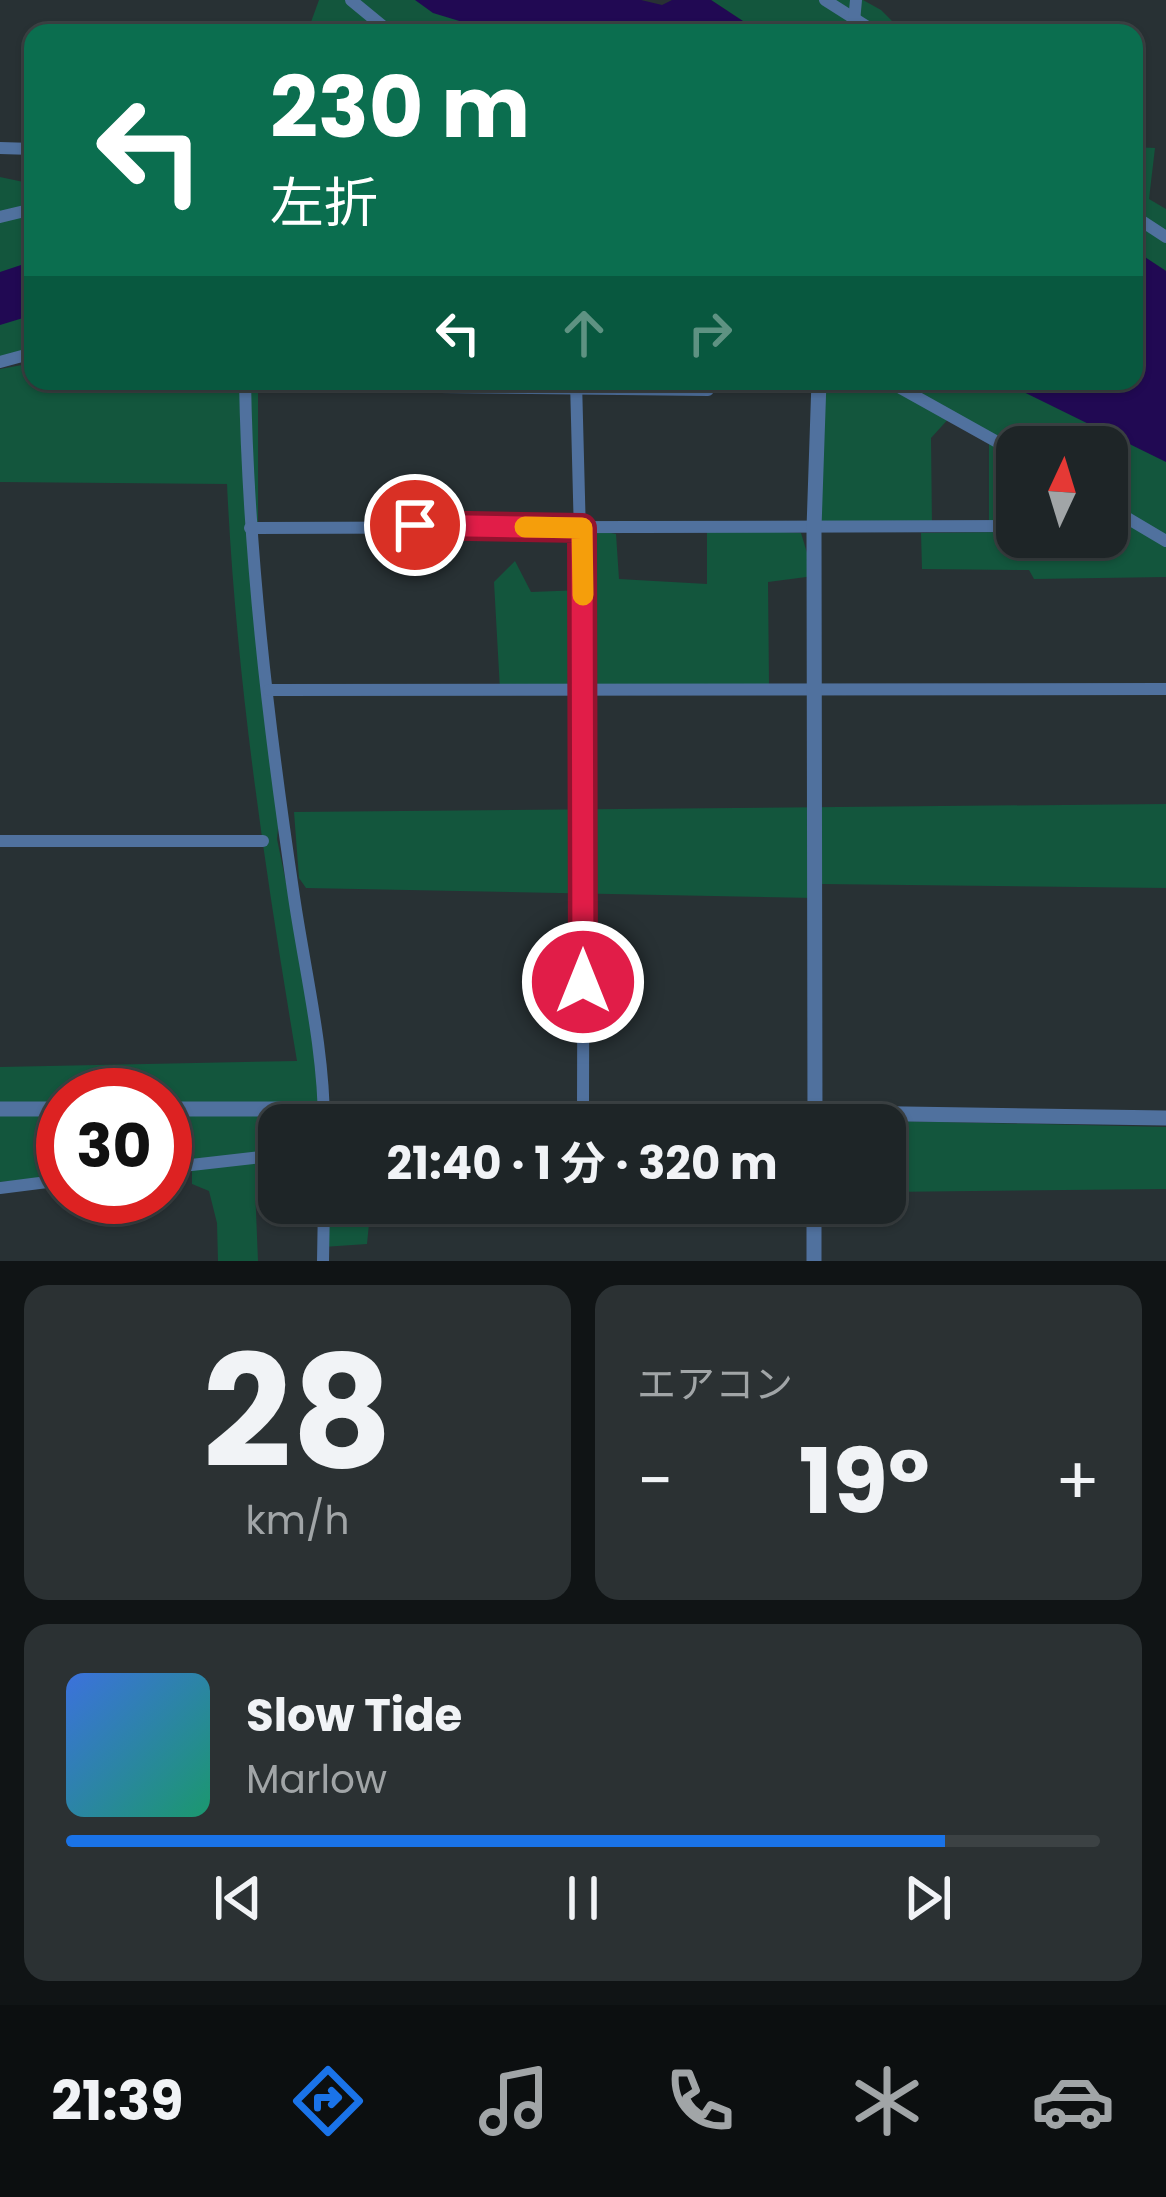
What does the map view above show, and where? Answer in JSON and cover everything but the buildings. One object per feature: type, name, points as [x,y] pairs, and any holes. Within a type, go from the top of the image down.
[{"type":"street","points":[[351,0],[380,24]]},
{"type":"street","points":[[824,0],[852,24]]},
{"type":"street","points":[[245,390],[250,528],[322,1104]]},
{"type":"street","points":[[576,390],[584,690],[583,1104]]},
{"type":"street","points":[[816,1104],[814,528],[819,390]]},
{"type":"street","points":[[904,390],[996,441]]},
{"type":"street","points":[[1128,519],[1166,542]]},
{"type":"street","points":[[250,528],[996,526]]},
{"type":"street","points":[[269,690],[1166,689]]},
{"type":"street","points":[[0,841],[263,841]]},
{"type":"street","points":[[0,1109],[36,1109]]},
{"type":"street","points":[[192,1110],[258,1113]]},
{"type":"street","points":[[906,1118],[1166,1118]]},
{"type":"street","points":[[192,1165],[258,1157]]},
{"type":"street","points":[[0,1188],[36,1183]]},
{"type":"street","points":[[323,1261],[324,1224]]},
{"type":"street","points":[[814,1224],[814,1261]]},
{"type":"green space","points":[[319,0],[428,0],[485,24],[310,24]]},
{"type":"green space","points":[[711,0],[863,0],[895,24],[747,24]]},
{"type":"green space","points":[[1143,147],[1155,148],[1149,199],[1166,209],[1166,271],[1143,256]]},
{"type":"green space","points":[[0,177],[24,182],[24,358],[0,366]]},
{"type":"green space","points":[[24,365],[24,390],[258,390],[258,598],[281,798],[277,839],[314,1017],[324,1104],[258,1104],[258,1261],[218,1261],[217,1223],[209,1191],[192,1184],[192,1068],[36,1068],[36,1179],[0,1182],[0,1067],[297,1061],[253,774],[227,484],[0,482],[0,369]]},
{"type":"green space","points":[[819,390],[1045,390],[1112,426],[996,426],[996,526],[989,526],[989,437],[951,416],[931,438],[932,526],[814,528]]},
{"type":"green space","points":[[1128,435],[1166,455],[1166,577],[1034,579],[1029,570],[922,569],[921,533],[996,532],[996,558],[1128,558]]},
{"type":"green space","points":[[582,528],[616,534],[619,579],[707,584],[707,528],[801,533],[814,576],[768,582],[769,684],[500,690],[494,582],[515,561],[531,592],[583,590],[592,577]]},
{"type":"green space","points":[[1166,804],[1166,888],[821,884],[815,898],[306,888],[299,878],[294,812]]},
{"type":"green space","points":[[906,1121],[1166,1127],[1166,1189],[906,1192]]},
{"type":"green space","points":[[324,1224],[369,1224],[367,1244],[323,1247]]},
{"type":"shaded area","points":[[415,0],[641,0],[662,5],[672,0],[711,0],[747,24],[469,24],[433,13]]},
{"type":"shaded area","points":[[1143,256],[1166,271],[1166,462],[1128,443],[1128,426],[1093,426],[1019,390],[1143,390]]},
{"type":"shaded area","points":[[24,264],[24,318],[0,325],[0,272]]},
{"type":"slow traffic","points":[[525,527],[582,528],[583,595]]},
{"type":"route","points":[[415,525],[582,528],[583,982]]}]
